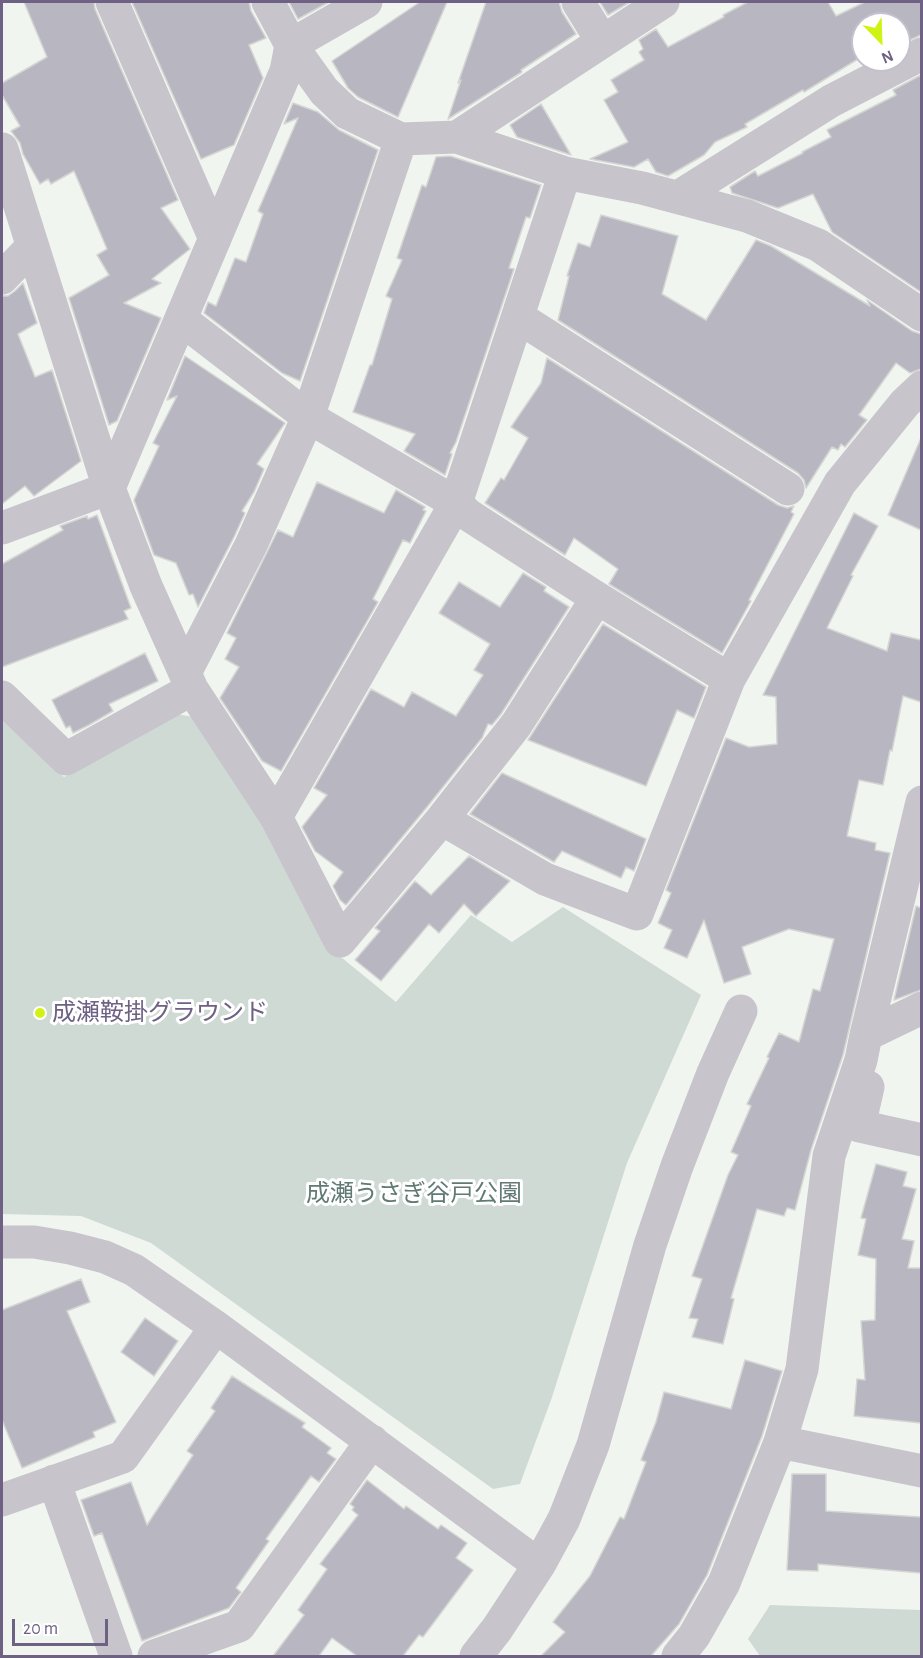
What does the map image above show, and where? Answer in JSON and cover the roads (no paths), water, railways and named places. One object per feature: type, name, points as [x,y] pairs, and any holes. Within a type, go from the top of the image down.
[{"type":"street","points":[[112,2],[215,239]]},
{"type":"street","points":[[268,2],[291,45],[324,91],[347,113],[401,139],[457,137],[564,173],[678,197],[747,216],[818,245],[921,315]]},
{"type":"street","points":[[2,528],[109,488],[286,71],[291,45],[366,2]]},
{"type":"street","points":[[578,2],[602,41]]},
{"type":"street","points":[[457,137],[663,2]]},
{"type":"street","points":[[678,197],[831,101],[921,54]]},
{"type":"street","points":[[2,697],[66,759],[189,681],[308,417],[401,139]]},
{"type":"street","points":[[2,149],[109,488],[146,586],[189,681],[276,817],[340,941],[442,819],[516,725],[597,598]]},
{"type":"street","points":[[276,817],[456,504],[564,173]]},
{"type":"street","points":[[2,278],[32,247]]},
{"type":"street","points":[[518,317],[788,489]]},
{"type":"street","points":[[182,320],[308,417],[456,504],[467,514],[597,598],[729,679]]},
{"type":"street","points":[[442,819],[545,879],[637,914],[729,679],[840,483],[905,403],[921,387]]},
{"type":"street","points":[[678,1656],[694,1635],[724,1583],[780,1442],[802,1369],[829,1156],[863,1048],[921,802]]},
{"type":"street","points":[[863,1048],[921,1008]]},
{"type":"street","points":[[476,1656],[497,1629],[539,1565],[564,1519],[593,1444],[665,1200],[713,1073],[741,1011]]},
{"type":"street","points":[[863,1048],[874,1063],[859,1126],[921,1140]]},
{"type":"street","points":[[2,1242],[34,1242],[105,1257],[134,1270],[216,1327],[539,1565]]},
{"type":"street","points":[[2,1500],[123,1457],[216,1327]]},
{"type":"street","points":[[154,1656],[239,1626],[372,1441]]},
{"type":"street","points":[[780,1442],[921,1471]]},
{"type":"street","points":[[54,1481],[116,1656]]},
{"type":"place","name":"成瀬鞍掛グラウンド","points":[[40,1013]]},
{"type":"park label","name":"成瀬うさぎ谷戸公園","points":[[414,1194]]}]
